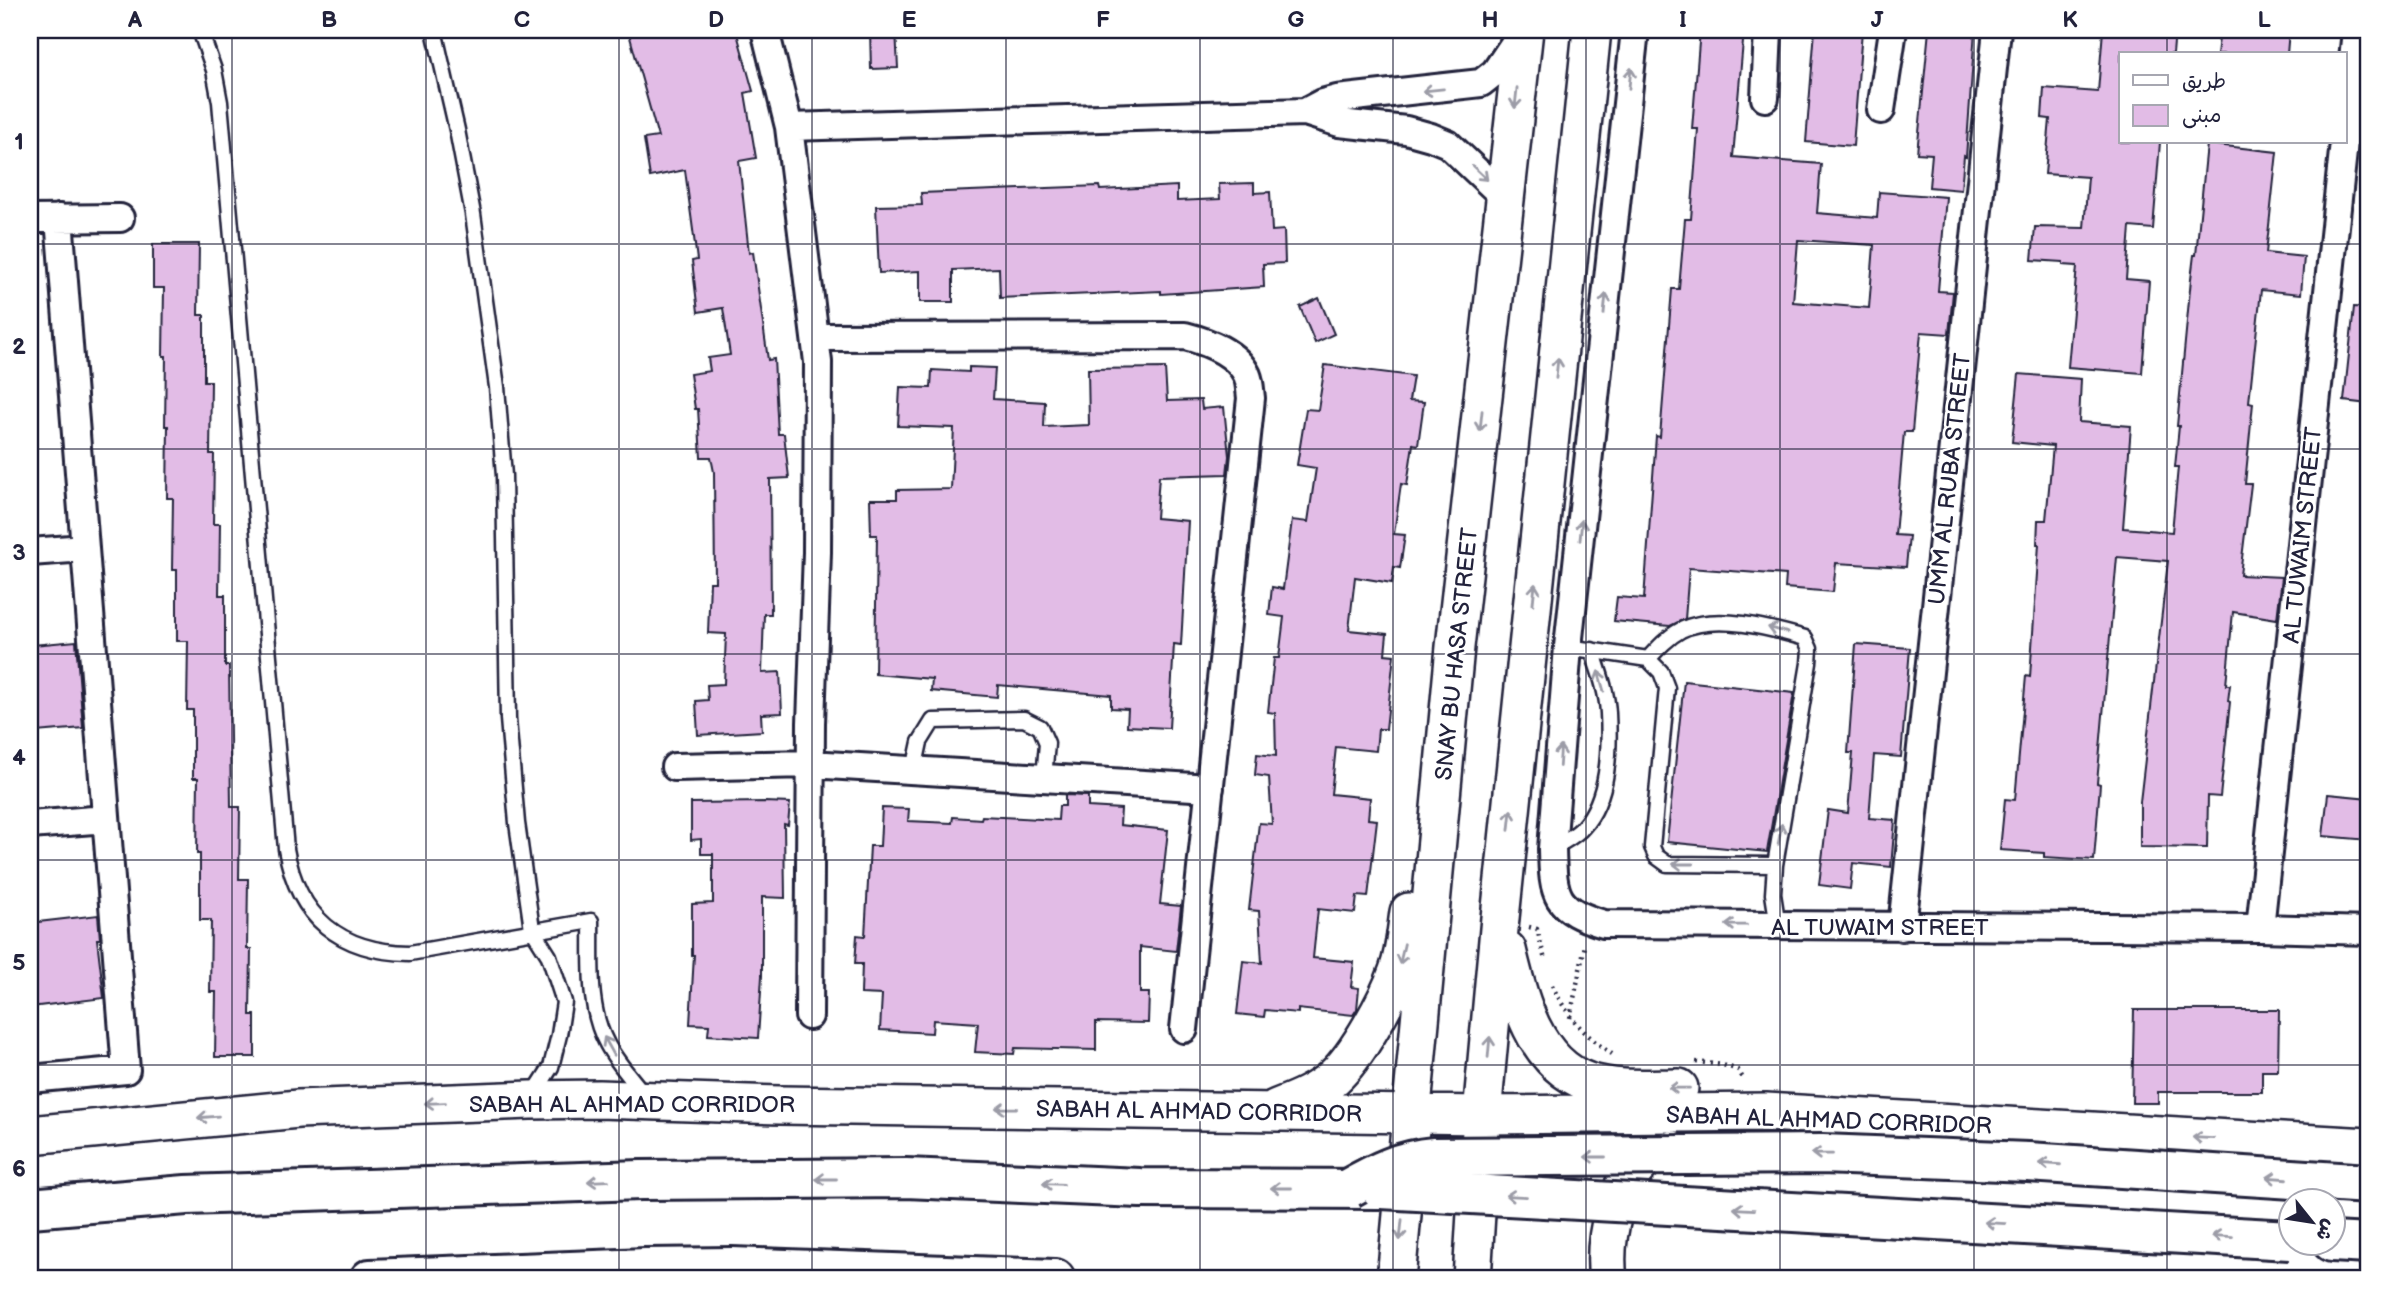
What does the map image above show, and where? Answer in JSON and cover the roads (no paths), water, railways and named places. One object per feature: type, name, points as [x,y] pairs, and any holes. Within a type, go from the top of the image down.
[{"type":"highway","points":[[1349,1188],[1385,1167],[1414,1158],[1822,1154],[2028,1162],[2369,1184]]},
{"type":"highway","points":[[30,1208],[186,1195],[641,1180],[906,1178],[1140,1188],[1349,1188],[2276,1239]]},
{"type":"highway","points":[[2346,1243],[2369,1244]]},
{"type":"highway","points":[[370,1279],[732,1267],[1055,1279]]},
{"type":"street","points":[[765,30],[789,127],[818,362],[817,552],[810,764],[809,1016]]},
{"type":"street","points":[[1305,112],[1337,99],[1481,83],[1495,72],[1524,30]]},
{"type":"street","name":"SNAY BU HASA STREET","points":[[1396,1279],[1455,648],[1524,30]]},
{"type":"street","points":[[1472,1279],[1482,1115],[1500,918],[1592,30]]},
{"type":"street","points":[[1552,849],[1580,648],[1635,30]]},
{"type":"street","points":[[1765,98],[1768,30]]},
{"type":"street","points":[[1881,110],[1893,30]]},
{"type":"street","name":"UMM AL RUBA STREET","points":[[1902,927],[1997,30]]},
{"type":"street","points":[[2346,126],[2356,30]]},
{"type":"street","points":[[789,127],[1305,112],[1339,123],[1406,130],[1432,137],[1448,144],[1505,198]]},
{"type":"street","name":"AL TUWAIM STREET","points":[[2260,928],[2344,144]]},
{"type":"street","points":[[30,1079],[126,1070],[59,218]]},
{"type":"street","points":[[30,219],[120,218]]},
{"type":"street","points":[[815,338],[1185,336],[1211,343],[1231,356],[1247,376],[1251,398],[1184,1029]]},
{"type":"street","points":[[30,552],[85,548]]},
{"type":"street","points":[[1270,1111],[1313,1093],[1334,1078],[1351,1058],[1398,972],[1404,949],[1435,695],[1455,648]]},
{"type":"street","points":[[675,767],[810,764],[1210,788]]},
{"type":"street","points":[[30,825],[106,819]]},
{"type":"street","name":"AL TUWAIM STREET","points":[[1552,849],[1556,893],[1569,908],[1590,920],[1604,924],[2369,931]]},
{"type":"street","points":[[1500,918],[1515,988],[1527,1018],[1550,1056],[1566,1070],[1587,1081],[1617,1088],[1708,1089],[1744,1100],[1766,1112]]},
{"type":"street","name":"SABAH AL AHMAD CORRIDOR","points":[[30,1135],[298,1109],[530,1100],[1482,1115],[1766,1112],[2369,1147]]},
{"type":"street","points":[[1608,1279],[1607,1238],[1621,1191],[1635,1169],[1652,1155],[1714,1138],[1741,1127],[1766,1112]]},
{"type":"lane","points":[[200,30],[214,69],[220,102],[290,874],[301,898],[316,918],[336,935],[359,946],[384,953],[410,953],[591,920],[592,994],[600,1028],[616,1058],[649,1101]]},
{"type":"lane","points":[[434,30],[473,214],[497,387],[505,476],[508,719],[517,823],[532,929],[550,956],[564,1002],[551,1067],[530,1100]]},
{"type":"lane","points":[[1648,659],[1664,642],[1682,630],[1699,624],[1753,623],[1805,638],[1810,649],[1809,663],[1775,865],[1773,894],[1779,926]]},
{"type":"lane","points":[[1580,648],[1648,659],[1661,672],[1667,688],[1652,847],[1656,856],[1667,864],[1775,865]]},
{"type":"lane","points":[[1552,849],[1582,829],[1596,810],[1604,783],[1608,712],[1604,687],[1580,648]]},
{"type":"lane","points":[[914,770],[920,742],[933,721],[1024,719],[1040,727],[1047,743],[1044,778]]}]
